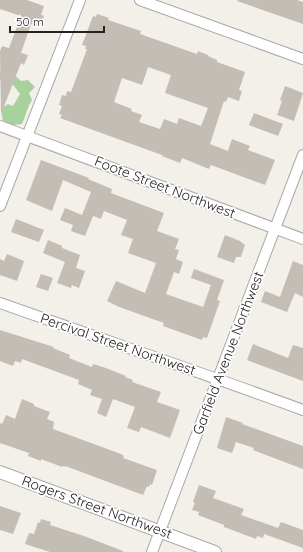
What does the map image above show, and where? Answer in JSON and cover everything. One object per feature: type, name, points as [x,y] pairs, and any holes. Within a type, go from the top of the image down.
[{"type":"street","points":[[0,206],[80,0]]},
{"type":"street","points":[[140,0],[303,59]]},
{"type":"street","name":"Foote Street Northwest","points":[[0,126],[303,239]]},
{"type":"street","name":"Garfield Avenue Northwest","points":[[152,552],[303,155]]},
{"type":"street","name":"Percival Street Northwest","points":[[0,303],[158,359],[218,378],[303,410]]},
{"type":"street","name":"Rogers Street Northwest","points":[[0,472],[216,552]]},
{"type":"green space","points":[[0,72],[17,77],[21,81],[28,80],[35,87],[29,93],[32,100],[22,124],[14,125],[3,122],[1,109],[8,104],[13,106],[20,94],[11,82],[0,79]]},
{"type":"building","points":[[0,0],[27,0],[44,6],[41,15],[44,16],[39,27],[31,24],[21,53],[28,55],[24,65],[21,63],[1,114],[0,51],[2,46],[9,48],[21,16],[0,9]]},
{"type":"building","points":[[297,0],[303,2],[303,24],[237,1]]},
{"type":"building","points":[[97,14],[109,18],[108,20],[141,31],[140,34],[197,54],[198,51],[217,60],[217,62],[245,72],[239,90],[242,91],[239,101],[228,97],[226,102],[224,101],[210,144],[228,151],[232,139],[250,146],[248,150],[275,160],[265,185],[211,165],[209,169],[182,158],[180,163],[60,118],[62,115],[59,114],[62,106],[59,105],[62,95],[66,96],[67,91],[71,92],[87,49],[85,49],[86,46],[82,45],[93,16],[96,17]],"holes":[[[148,67],[171,75],[165,93],[208,108],[201,126],[179,118],[177,124],[164,119],[160,129],[139,122],[142,115],[131,111],[132,109],[114,102],[122,78],[142,85]]]},
{"type":"building","points":[[285,86],[303,93],[294,121],[277,115]]},
{"type":"building","points":[[254,113],[283,124],[278,136],[249,125]]},
{"type":"building","points":[[41,160],[89,178],[88,179],[112,189],[111,193],[164,213],[157,231],[179,239],[175,249],[179,250],[176,259],[183,262],[179,274],[174,272],[166,294],[203,307],[211,285],[191,278],[194,269],[224,280],[217,300],[220,301],[207,338],[203,337],[202,340],[163,326],[164,323],[119,307],[107,301],[116,281],[145,293],[156,263],[128,253],[133,239],[121,235],[127,220],[104,211],[101,219],[93,216],[85,236],[71,231],[73,225],[60,220],[65,208],[82,215],[91,192],[63,180],[52,211],[26,200]]},
{"type":"building","points":[[16,219],[44,230],[39,242],[11,232]]},
{"type":"building","points":[[225,235],[240,241],[245,245],[241,257],[236,257],[234,263],[217,257]]},
{"type":"building","points":[[48,240],[62,246],[62,248],[80,255],[76,268],[85,271],[79,288],[72,285],[71,288],[57,283],[65,262],[43,253]]},
{"type":"building","points":[[7,254],[24,261],[17,281],[0,275],[0,259],[4,261]]},
{"type":"building","points":[[293,261],[303,265],[303,297],[295,293],[287,312],[261,302],[265,291],[280,297]]},
{"type":"building","points":[[41,274],[53,278],[48,291],[36,287]]},
{"type":"building","points":[[0,330],[54,347],[53,348],[70,355],[69,358],[92,367],[93,364],[106,368],[126,376],[125,377],[133,380],[132,382],[161,392],[157,402],[180,410],[170,438],[141,427],[139,432],[127,428],[135,407],[113,399],[106,417],[97,413],[102,399],[90,395],[92,390],[78,384],[79,380],[22,359],[21,363],[15,361],[13,366],[0,361]]},
{"type":"building","points":[[253,344],[288,358],[293,345],[303,348],[303,381],[247,360]]},
{"type":"building","points":[[22,399],[34,404],[34,406],[50,412],[47,419],[54,422],[53,429],[121,454],[124,456],[123,458],[157,470],[152,485],[150,484],[149,487],[147,486],[143,495],[68,467],[62,467],[41,459],[41,461],[28,456],[29,453],[0,443],[0,423],[2,424],[6,415],[15,419]]},
{"type":"building","points":[[226,417],[303,446],[303,469],[236,442],[232,453],[217,448]]},
{"type":"building","points":[[199,485],[216,491],[213,498],[244,509],[241,515],[278,528],[281,522],[303,530],[303,548],[264,534],[263,538],[257,536],[256,539],[198,515],[199,512],[192,510]]},
{"type":"building","points":[[0,506],[21,513],[13,534],[0,530]]},
{"type":"building","points":[[41,519],[51,522],[50,525],[84,536],[123,552],[50,552],[25,544],[29,533],[34,534],[38,522],[40,523]]}]
